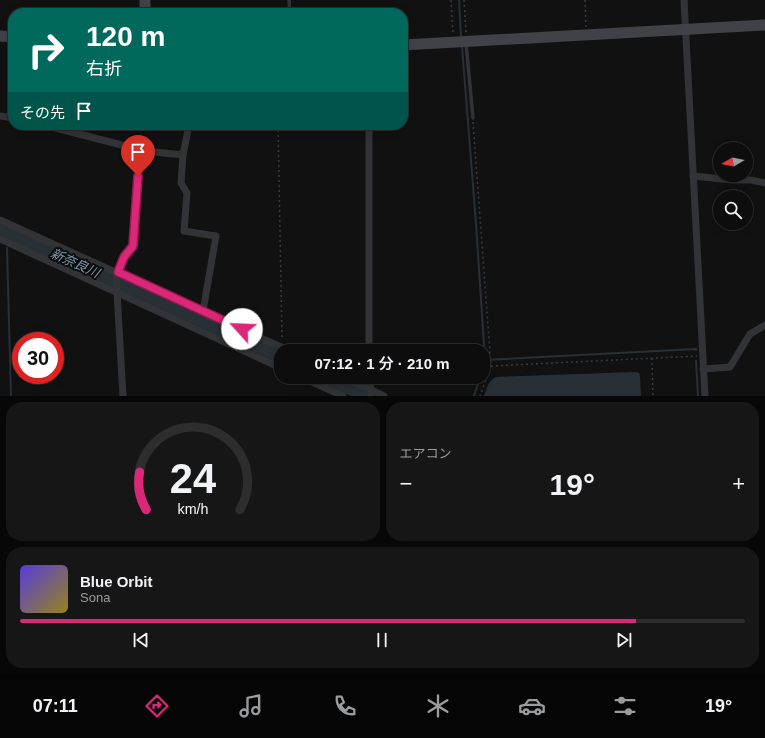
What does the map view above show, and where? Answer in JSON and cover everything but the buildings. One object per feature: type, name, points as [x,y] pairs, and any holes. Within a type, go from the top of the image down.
[{"type":"street","points":[[684,0],[705,396]]},
{"type":"street","points":[[408,45],[765,25]]},
{"type":"street","points":[[63,130],[145,151],[183,155]]},
{"type":"street","points":[[188,130],[183,155],[181,183],[187,193],[184,231],[216,236],[203,311]]},
{"type":"street","points":[[369,130],[369,344]]},
{"type":"street","points":[[123,396],[117,274],[124,257],[133,246],[138,176],[145,151]]},
{"type":"street","points":[[693,176],[732,180],[750,180],[765,183]]},
{"type":"street","points":[[0,220],[117,274],[275,344]]},
{"type":"street","points":[[0,240],[117,291],[274,365]]},
{"type":"street","points":[[703,369],[730,367],[750,334],[765,325]]},
{"type":"street","points":[[316,384],[343,396]]},
{"type":"street","points":[[356,384],[371,393],[384,396]]},
{"type":"lane","points":[[466,42],[472,118]]},
{"type":"path","points":[[451,0],[453,43]]},
{"type":"path","points":[[464,0],[466,42]]},
{"type":"path","points":[[585,0],[587,35]]},
{"type":"path","points":[[472,118],[491,366],[480,396]]},
{"type":"path","points":[[278,130],[282,344]]},
{"type":"path","points":[[491,366],[702,356]]},
{"type":"path","points":[[652,358],[653,396]]},
{"type":"shaded area","points":[[635,372],[639,373],[640,376],[641,396],[484,396],[490,381],[496,377]]},
{"type":"waterway","points":[[459,0],[461,36]]},
{"type":"waterway","points":[[462,46],[484,344]]},
{"type":"waterway","name":"新奈良川","points":[[0,229],[274,354]]},
{"type":"waterway","points":[[7,248],[11,396]]},
{"type":"waterway","points":[[490,360],[696,350]]},
{"type":"waterway","points":[[696,361],[698,396]]},
{"type":"waterway","name":"新奈良川","points":[[340,384],[367,396]]},
{"type":"waterway","points":[[474,396],[478,384]]},
{"type":"route","points":[[138,176],[133,246],[124,257],[118,272],[242,329]]}]
